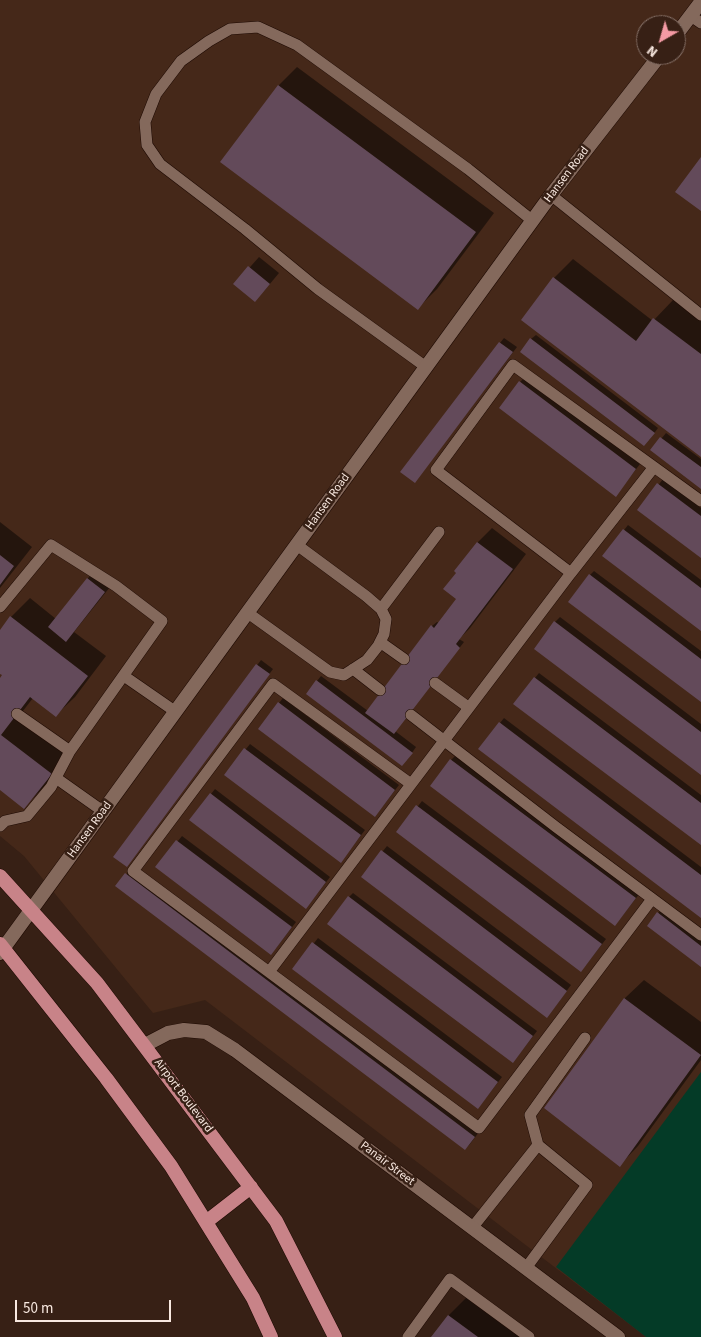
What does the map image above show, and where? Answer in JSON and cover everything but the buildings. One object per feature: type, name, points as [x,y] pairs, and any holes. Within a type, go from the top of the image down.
[{"type":"main road","name":"Airport Boulevard","points":[[0,876],[97,983],[276,1221],[335,1337]]},
{"type":"main road","points":[[1,948],[100,1070],[172,1166],[253,1298],[271,1337]]},
{"type":"main road","points":[[206,1222],[251,1188]]},
{"type":"street","points":[[686,23],[697,9]]},
{"type":"street","name":"Hansen Road","points":[[1,948],[32,910],[104,812],[551,195],[652,65]]},
{"type":"street","name":"Panair Street","points":[[144,1045],[168,1033],[184,1030],[206,1032],[235,1050],[618,1337]]},
{"type":"lane","points":[[426,367],[318,289],[245,229],[160,164],[147,145],[145,122],[156,94],[181,61],[209,41],[230,29],[258,27],[297,45],[468,169],[533,221]]},
{"type":"lane","points":[[551,195],[701,315]]},
{"type":"lane","points":[[570,573],[436,470],[513,365],[701,501]]},
{"type":"lane","points":[[269,972],[570,573],[654,467]]},
{"type":"lane","points":[[381,610],[439,532]]},
{"type":"lane","points":[[0,607],[51,545],[116,586],[162,621],[70,751],[51,787],[27,816],[2,821]]},
{"type":"lane","points":[[248,613],[330,672],[344,675],[367,660],[380,642],[384,634],[386,619],[381,610],[366,596],[297,545]]},
{"type":"lane","points":[[380,642],[404,659]]},
{"type":"lane","points":[[353,669],[380,690]]},
{"type":"lane","points":[[124,676],[176,712]]},
{"type":"lane","points":[[435,683],[468,707]]},
{"type":"lane","points":[[411,784],[273,684],[133,871],[479,1128],[652,899]]},
{"type":"lane","points":[[17,714],[70,751]]},
{"type":"lane","points":[[411,715],[701,936]]},
{"type":"lane","points":[[56,778],[104,812]]},
{"type":"lane","points":[[526,1268],[587,1186],[538,1145],[530,1115],[585,1038]]},
{"type":"lane","points":[[472,1228],[538,1145]]},
{"type":"lane","points":[[408,1337],[450,1278],[529,1337]]},
{"type":"shaded area","points":[[0,0],[701,0],[701,1337],[646,1337],[205,1000],[153,1013],[24,856],[0,836]]},
{"type":"green space","points":[[701,1072],[701,1337],[646,1337],[556,1267]]}]
